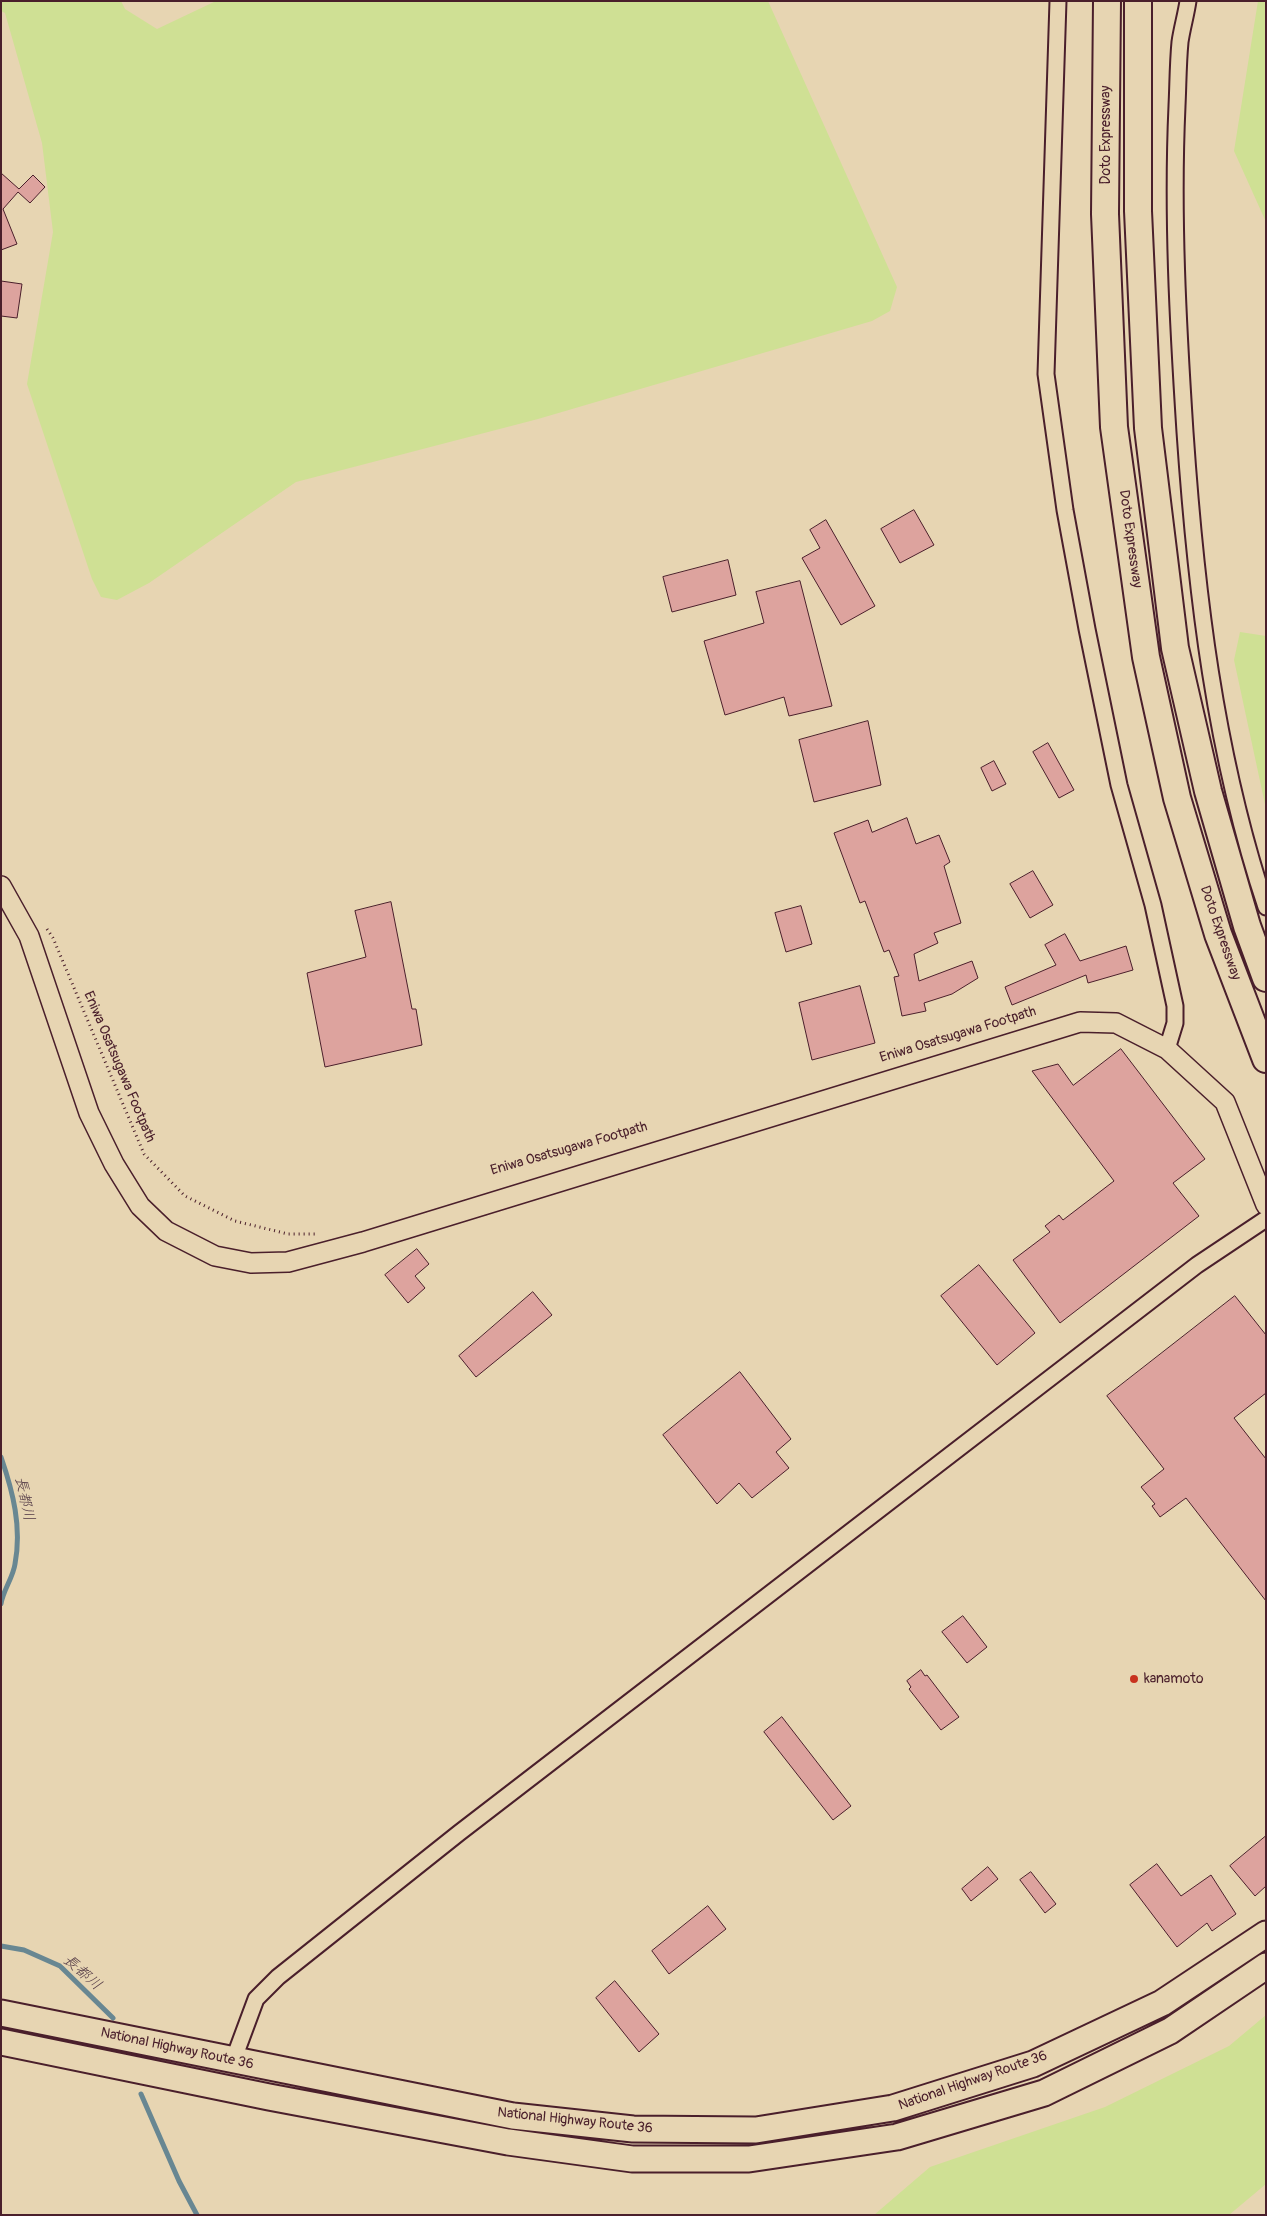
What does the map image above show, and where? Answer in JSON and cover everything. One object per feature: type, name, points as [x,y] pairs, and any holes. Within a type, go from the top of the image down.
[{"type":"highway","name":"Doto Expressway","points":[[1107,1],[1105,214],[1114,427],[1146,657],[1177,798],[1218,934],[1266,1059]]},
{"type":"highway","name":"Doto Expressway","points":[[1138,1],[1138,211],[1148,428],[1175,648],[1208,791],[1247,926],[1266,978]]},
{"type":"highway","name":"National Highway Route 36","points":[[1,2013],[513,2116],[633,2129],[756,2130],[894,2108],[1033,2064],[1162,2003],[1266,1934]]},
{"type":"highway","name":"National Highway Route 36","points":[[1,2042],[269,2097],[508,2142],[632,2159],[750,2159],[898,2137],[1044,2093],[1170,2031],[1266,1966]]},
{"type":"street","points":[[1058,1],[1046,374],[1065,510],[1087,630],[1119,784],[1153,905],[1175,1006],[1175,1023],[1167,1048]]},
{"type":"street","points":[[1188,1],[1180,40],[1174,179],[1178,330],[1192,524],[1209,666],[1228,771],[1255,876],[1266,907]]},
{"type":"street","points":[[1,886],[29,936],[88,1113],[114,1164],[140,1206],[166,1231],[215,1256],[251,1263],[288,1262],[363,1242],[1080,1022],[1116,1023],[1167,1048],[1225,1102],[1266,1206]]},
{"type":"street","points":[[233,2061],[256,1999],[278,1977],[467,1827],[1189,1271],[1266,1219]]},
{"type":"path","name":"Eniwa Osatsugawa Footpath","points":[[42,922],[53,938],[144,1154],[185,1196],[235,1221],[288,1234],[328,1235]]},
{"type":"green space","points":[[1,1],[121,1],[125,9],[157,29],[216,1],[768,1],[897,287],[890,311],[872,321],[538,419],[296,482],[149,583],[117,600],[101,597],[92,579],[27,384],[53,232],[42,143],[5,13],[1,11]]},
{"type":"green space","points":[[1258,1],[1266,1],[1266,222],[1234,151]]},
{"type":"green space","points":[[1240,632],[1266,636],[1266,809],[1234,660]]},
{"type":"green space","points":[[1266,2015],[1266,2184],[1229,2215],[874,2215],[930,2167],[1105,2107],[1229,2046]]},
{"type":"building","points":[[1,173],[19,189],[33,175],[45,187],[30,203],[18,192],[3,209],[17,244],[1,250]]},
{"type":"building","points":[[1,281],[22,284],[17,318],[1,316]]},
{"type":"building","points":[[914,510],[934,545],[900,563],[881,529]]},
{"type":"building","points":[[826,520],[875,606],[841,625],[802,558],[820,548],[810,530]]},
{"type":"building","points":[[728,560],[736,595],[672,612],[663,577]]},
{"type":"building","points":[[800,581],[832,706],[789,716],[784,697],[725,715],[704,641],[764,623],[756,592]]},
{"type":"building","points":[[868,721],[881,785],[814,802],[799,740]]},
{"type":"building","points":[[1048,743],[1074,790],[1059,798],[1033,752]]},
{"type":"building","points":[[994,761],[1006,784],[992,791],[981,768]]},
{"type":"building","points":[[907,818],[916,844],[939,835],[950,862],[944,866],[961,923],[934,933],[938,943],[914,954],[919,981],[972,961],[978,978],[952,994],[924,1003],[926,1011],[902,1016],[894,977],[899,976],[889,950],[884,952],[865,901],[860,903],[834,833],[868,820],[872,832]]},
{"type":"building","points":[[1033,871],[1053,905],[1030,918],[1010,884]]},
{"type":"building","points":[[391,902],[412,1009],[416,1009],[422,1045],[325,1067],[307,973],[366,957],[355,911]]},
{"type":"building","points":[[801,906],[812,944],[786,952],[775,913]]},
{"type":"building","points":[[1065,934],[1080,961],[1126,946],[1133,970],[1088,983],[1086,975],[1012,1005],[1005,987],[1056,965],[1045,945]]},
{"type":"building","points":[[860,986],[875,1043],[812,1060],[799,1003]]},
{"type":"building","points":[[1121,1049],[1205,1159],[1173,1183],[1199,1216],[1060,1323],[1013,1260],[1050,1232],[1045,1226],[1059,1215],[1063,1220],[1114,1181],[1032,1071],[1058,1064],[1073,1085]]},
{"type":"building","points":[[417,1249],[429,1264],[415,1276],[425,1288],[408,1303],[385,1275]]},
{"type":"building","points":[[979,1265],[1035,1333],[997,1365],[941,1296]]},
{"type":"building","points":[[533,1292],[552,1315],[476,1377],[459,1356]]},
{"type":"building","points":[[1235,1296],[1266,1335],[1266,1393],[1234,1418],[1266,1459],[1266,1601],[1186,1498],[1160,1517],[1152,1506],[1155,1504],[1141,1487],[1164,1469],[1107,1396]]},
{"type":"building","points":[[740,1372],[791,1439],[776,1452],[789,1468],[752,1498],[739,1483],[717,1504],[663,1435]]},
{"type":"building","points":[[963,1616],[987,1647],[967,1663],[942,1632]]},
{"type":"building","points":[[921,1670],[925,1676],[927,1675],[959,1717],[941,1730],[909,1689],[911,1687],[907,1681]]},
{"type":"building","points":[[782,1717],[851,1806],[833,1820],[764,1732]]},
{"type":"building","points":[[1266,1836],[1266,1886],[1255,1896],[1230,1866]]},
{"type":"building","points":[[1157,1864],[1181,1896],[1211,1875],[1236,1914],[1212,1931],[1207,1923],[1177,1947],[1130,1885]]},
{"type":"building","points":[[988,1867],[998,1879],[971,1901],[962,1889]]},
{"type":"building","points":[[1031,1872],[1056,1904],[1045,1913],[1020,1880]]},
{"type":"building","points":[[708,1906],[726,1929],[669,1974],[652,1951]]},
{"type":"building","points":[[615,1981],[659,2034],[639,2052],[596,1998]]},
{"type":"waterway","name":"長都川","points":[[1,1457],[13,1496],[17,1523],[17,1550],[14,1569],[1,1604]]},
{"type":"waterway","name":"長都川","points":[[1,1946],[24,1950],[60,1966],[113,2018]]},
{"type":"waterway","name":"長都川","points":[[141,2094],[179,2181],[197,2215]]},
{"type":"place","name":"kanamoto","points":[[1134,1679]]}]
